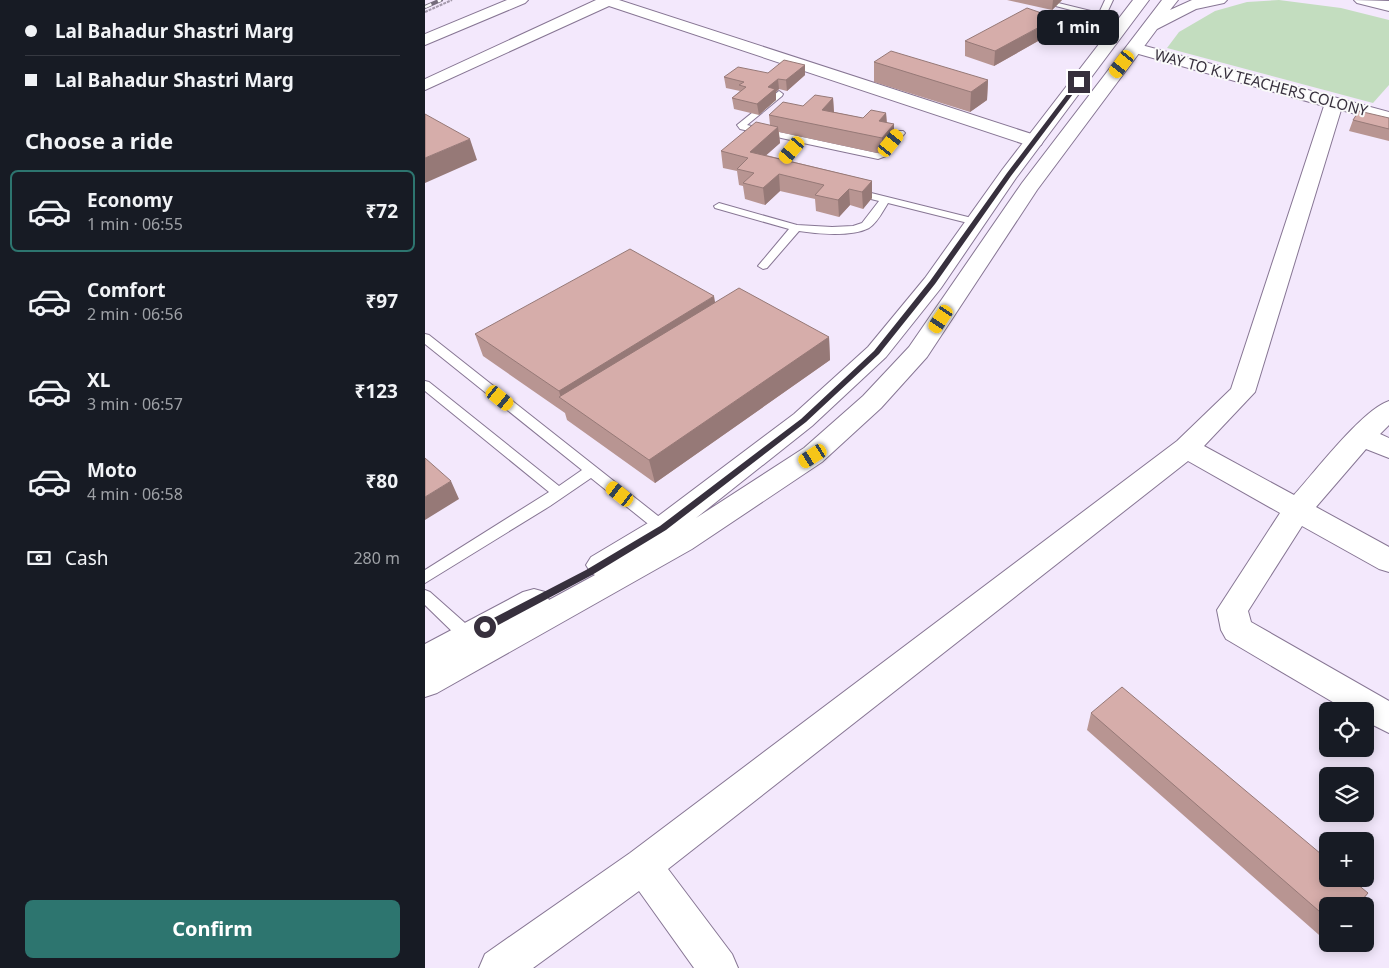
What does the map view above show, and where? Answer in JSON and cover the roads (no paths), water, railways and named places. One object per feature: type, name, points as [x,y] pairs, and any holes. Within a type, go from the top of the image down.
[{"type":"street","points":[[425,40],[519,0]]},
{"type":"street","points":[[426,662],[468,636],[589,572],[672,535],[877,352],[933,283],[1034,141],[1141,0]]},
{"type":"street","points":[[426,662],[672,535],[813,456],[872,402],[912,359],[1029,187],[1170,0]]},
{"type":"street","points":[[1150,28],[1192,5],[1219,0]]},
{"type":"street","points":[[1362,0],[1389,6]]},
{"type":"street","points":[[1384,0],[1389,1]]},
{"type":"street","points":[[425,85],[606,1],[1034,141]]},
{"type":"street","points":[[469,22],[487,28]]},
{"type":"street","points":[[505,35],[523,41]]},
{"type":"street","name":"WAY TO K.V TEACHERS COLONY","points":[[1134,48],[1389,118]]},
{"type":"street","points":[[499,968],[643,866],[1186,448],[1242,392],[1333,103]]},
{"type":"street","points":[[1389,410],[1362,436],[1297,510],[1232,610],[1237,630],[1389,718]]},
{"type":"street","points":[[1362,436],[1389,449]]},
{"type":"street","points":[[1186,448],[1389,561]]},
{"type":"street","points":[[643,866],[718,968]]},
{"type":"lane","points":[[1037,0],[1124,22]]},
{"type":"lane","points":[[1101,16],[1109,0]]},
{"type":"lane","points":[[779,94],[742,125],[743,127],[878,156],[883,154],[900,133]]},
{"type":"lane","points":[[791,176],[775,171],[801,139]]},
{"type":"lane","points":[[848,190],[976,222]]},
{"type":"lane","points":[[719,206],[796,228],[814,230],[857,228],[866,225],[885,199]]},
{"type":"lane","points":[[763,266],[796,228]]},
{"type":"lane","points":[[425,338],[672,535]]},
{"type":"lane","points":[[425,385],[559,493]]},
{"type":"lane","points":[[425,577],[591,471]]},
{"type":"lane","points":[[425,596],[468,636]]},
{"type":"railway","points":[[425,7],[441,0]]}]
